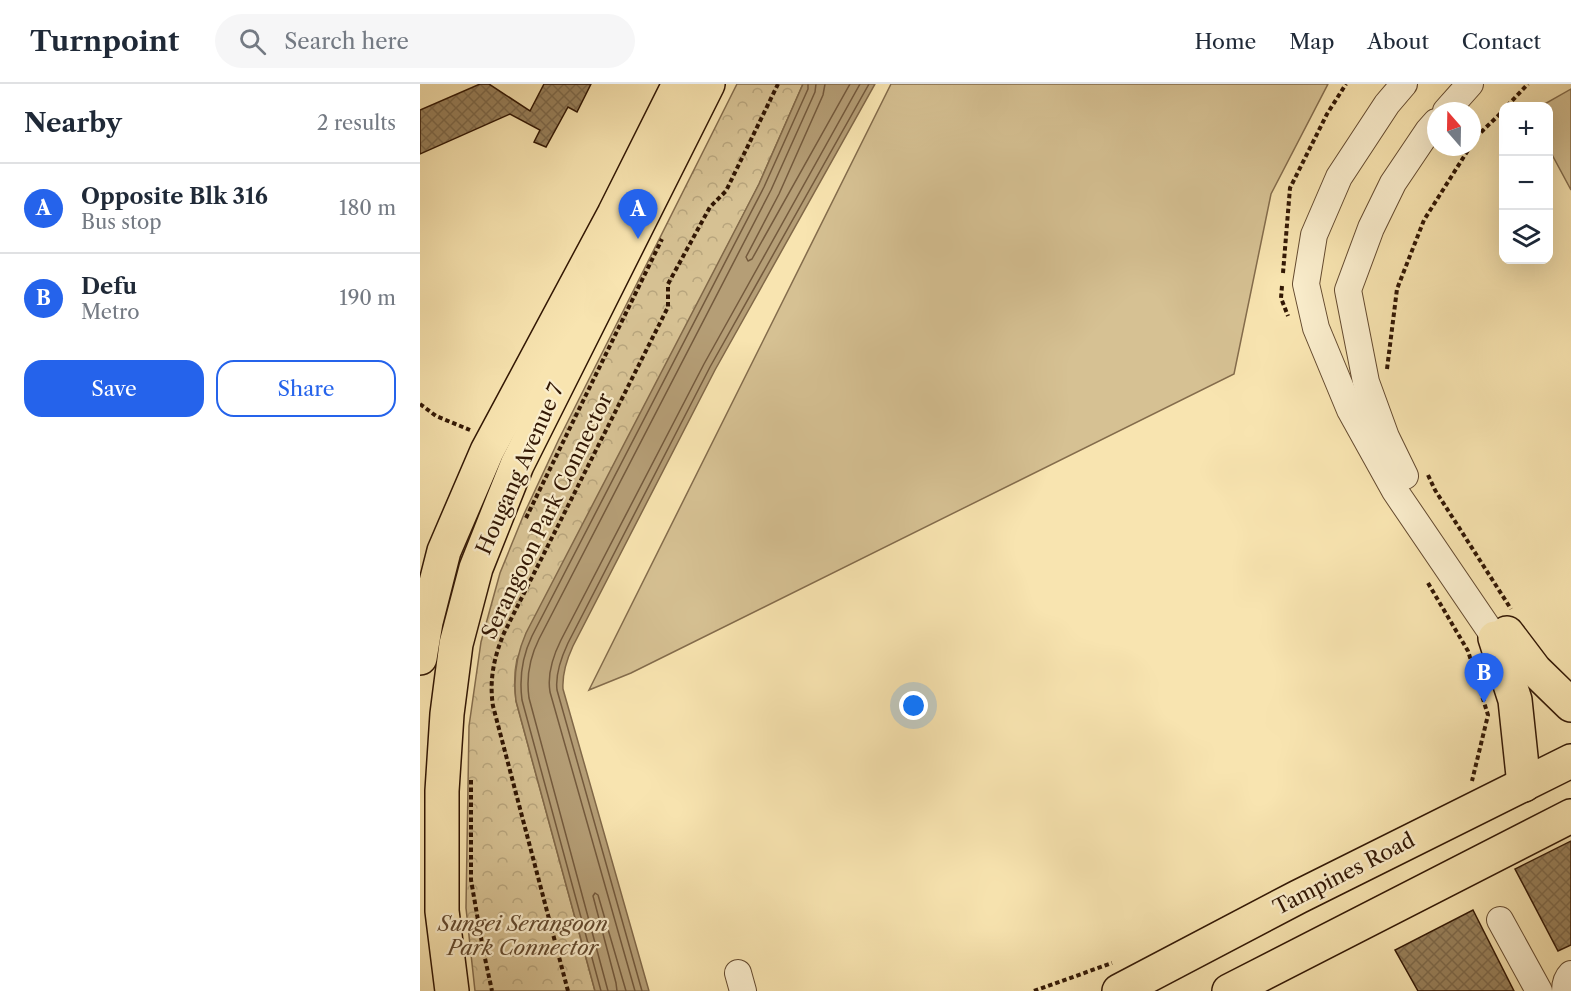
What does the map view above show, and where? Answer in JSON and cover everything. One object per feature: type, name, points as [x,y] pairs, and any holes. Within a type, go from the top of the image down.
[{"type":"main road","name":"Hougang Avenue 7","points":[[420,658],[423,624],[479,441],[604,234],[679,84]]},
{"type":"main road","name":"Hougang Avenue 7","points":[[452,991],[442,911],[441,826],[447,714],[456,644],[476,568],[513,512],[517,465],[708,84]]},
{"type":"main road","points":[[1506,629],[1535,670],[1571,705]]},
{"type":"main road","points":[[1506,629],[1524,785]]},
{"type":"main road","name":"Tampines Road","points":[[1120,976],[1298,897],[1571,761]]},
{"type":"main road","points":[[1229,991],[1571,816]]},
{"type":"street","points":[[1404,84],[1387,104],[1339,177],[1314,235],[1306,284],[1316,328],[1350,410],[1395,490],[1506,629]]},
{"type":"street","points":[[1454,102],[1470,84]]},
{"type":"street","points":[[1427,132],[1393,183],[1371,228],[1348,290],[1366,382],[1386,437],[1402,471],[1506,629]]},
{"type":"street","points":[[479,441],[508,449],[536,427]]},
{"type":"street","points":[[479,441],[499,477],[513,512]]},
{"type":"street","points":[[1500,920],[1539,991]]},
{"type":"street","points":[[1565,991],[1565,983],[1571,974]]},
{"type":"path","name":"Serangoon Park Connector","points":[[568,991],[493,706],[491,685],[496,655],[504,633],[668,308],[668,284],[710,207],[726,191],[778,84]]},
{"type":"path","points":[[1511,102],[1528,84]]},
{"type":"path","points":[[1481,134],[1499,115]]},
{"type":"path","points":[[1387,374],[1397,289],[1424,220],[1464,156]]},
{"type":"path","points":[[513,512],[663,236]]},
{"type":"path","points":[[420,404],[479,441]]},
{"type":"path","points":[[1425,469],[1506,629]]},
{"type":"path","points":[[1426,581],[1468,651],[1488,715],[1471,783]]},
{"type":"path","points":[[471,776],[471,880],[492,991]]},
{"type":"path","points":[[1034,991],[1120,976]]},
{"type":"green space","name":"Sungei Serangoon Park Connector","points":[[737,84],[803,84],[759,184],[516,664],[516,701],[595,991],[475,991],[466,908],[469,726],[481,642],[500,573],[524,514],[559,439]]},
{"type":"green space","points":[[891,84],[1328,84],[1271,194],[1234,374],[631,673],[589,690]]},
{"type":"green space","points":[[1571,89],[1571,190],[1553,156],[1553,102],[1548,102]]},
{"type":"water","points":[[803,84],[875,84],[715,370],[573,646],[565,667],[563,689],[649,991],[595,991],[516,701],[515,675],[518,658],[526,633],[759,184]]},
{"type":"building","points":[[480,84],[489,84],[530,111],[544,84],[591,84],[577,112],[568,107],[546,147],[534,142],[540,130],[510,114],[420,154],[420,110]]},
{"type":"building","points":[[1571,841],[1571,945],[1558,951],[1515,869]]},
{"type":"building","points":[[1473,910],[1514,991],[1418,991],[1395,950]]},
{"type":"place","name":"Opposite Blk 316","points":[[638,239]]},
{"type":"place","name":"Defu","points":[[1484,703]]}]
